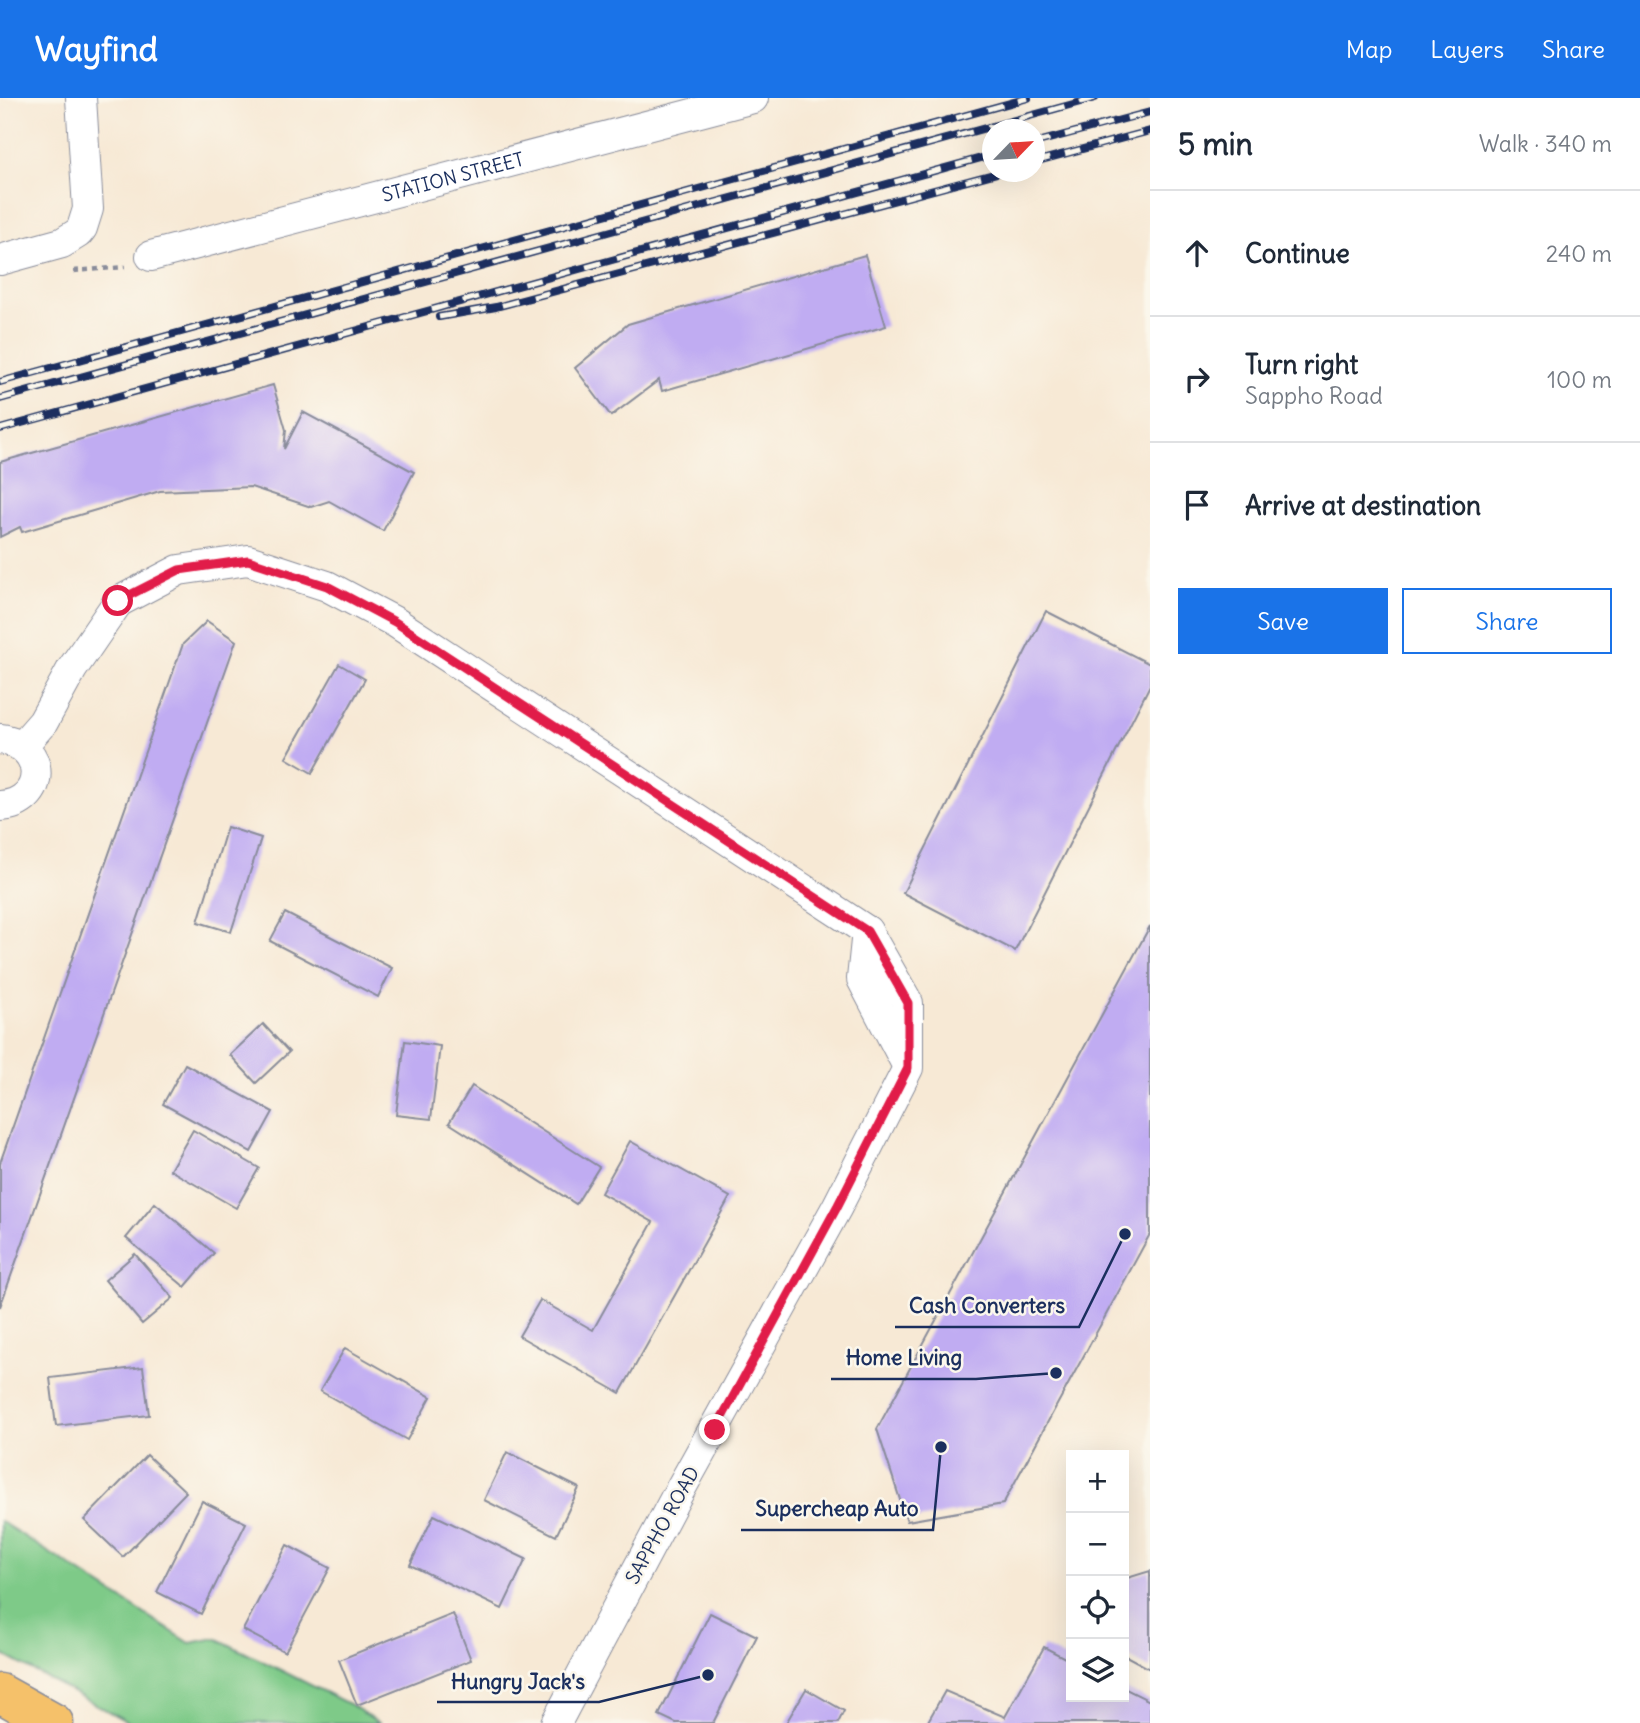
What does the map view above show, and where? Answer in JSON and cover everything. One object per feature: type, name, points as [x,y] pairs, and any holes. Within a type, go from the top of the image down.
[{"type":"highway","points":[[0,1693],[54,1723]]},
{"type":"street","points":[[0,260],[62,243],[82,228],[88,209],[81,98]]},
{"type":"street","name":"STATION STREET","points":[[151,256],[753,98]]},
{"type":"street","name":"SAPPHO ROAD","points":[[11,742],[43,722],[72,669],[118,601],[179,570],[248,560],[327,586],[395,622],[867,931],[863,979],[908,1068],[831,1219],[676,1497],[556,1723]]},
{"type":"street","points":[[1,810],[22,800],[34,783],[34,762],[11,742]]},
{"type":"green space","points":[[0,1521],[190,1643],[216,1638],[353,1706],[379,1723],[130,1723],[0,1653]]},
{"type":"building","points":[[865,255],[886,326],[662,391],[659,380],[611,416],[575,368],[628,324]]},
{"type":"building","points":[[273,385],[286,430],[284,449],[303,412],[414,472],[383,531],[329,501],[311,507],[251,487],[160,491],[22,532],[20,527],[0,537],[0,462]]},
{"type":"building","points":[[1046,611],[1150,664],[1150,685],[1015,951],[903,893]]},
{"type":"building","points":[[207,621],[236,641],[0,1307],[0,1163],[183,644]]},
{"type":"building","points":[[339,664],[365,679],[312,773],[286,758]]},
{"type":"building","points":[[227,827],[261,838],[231,932],[198,922]]},
{"type":"building","points":[[285,913],[392,968],[378,997],[270,941]]},
{"type":"building","points":[[1150,926],[1150,1234],[1003,1504],[907,1521],[877,1429]]},
{"type":"building","points":[[263,1024],[289,1052],[256,1083],[230,1055]]},
{"type":"building","points":[[405,1041],[440,1046],[431,1119],[396,1115]]},
{"type":"building","points":[[185,1064],[273,1112],[251,1152],[163,1104]]},
{"type":"building","points":[[472,1086],[599,1167],[576,1204],[449,1123]]},
{"type":"building","points":[[193,1130],[259,1168],[236,1208],[170,1170]]},
{"type":"building","points":[[630,1141],[730,1197],[620,1393],[519,1336],[540,1300],[593,1330],[653,1222],[601,1193]]},
{"type":"building","points":[[155,1203],[214,1253],[185,1287],[126,1238]]},
{"type":"building","points":[[135,1254],[173,1298],[142,1324],[105,1280]]},
{"type":"building","points":[[345,1348],[431,1397],[407,1440],[320,1391]]},
{"type":"building","points":[[143,1367],[149,1415],[56,1426],[50,1378]]},
{"type":"building","points":[[507,1452],[579,1488],[556,1536],[484,1500]]},
{"type":"building","points":[[147,1455],[186,1492],[123,1557],[84,1520]]},
{"type":"building","points":[[202,1501],[246,1523],[201,1614],[157,1592]]},
{"type":"building","points":[[434,1515],[526,1559],[502,1609],[410,1565]]},
{"type":"building","points":[[287,1545],[330,1568],[285,1652],[243,1630]]},
{"type":"building","points":[[1150,1571],[1150,1669],[1129,1658],[1129,1577]]},
{"type":"building","points":[[710,1613],[757,1636],[713,1723],[676,1723],[659,1715]]},
{"type":"building","points":[[453,1614],[471,1660],[357,1705],[339,1660]]},
{"type":"building","points":[[1044,1647],[1066,1658],[1066,1702],[1129,1702],[1129,1690],[1150,1701],[1150,1723],[927,1723],[945,1691],[1005,1717]]},
{"type":"building","points":[[806,1689],[844,1711],[838,1723],[786,1723]]},
{"type":"railway","points":[[0,382],[1028,98]]},
{"type":"railway","points":[[0,399],[1095,98]]},
{"type":"railway","points":[[1045,140],[1150,112]]},
{"type":"railway","points":[[1045,159],[1150,131]]},
{"type":"railway","points":[[0,429],[982,158]]},
{"type":"railway","points":[[439,317],[496,307],[982,177]]},
{"type":"place","name":"Cash Converters","points":[[1125,1234]]},
{"type":"place","name":"Home Living","points":[[1056,1373]]},
{"type":"place","name":"Supercheap Auto","points":[[941,1447]]},
{"type":"place","name":"Hungry Jack's","points":[[708,1675]]},
{"type":"route","points":[[118,601],[179,570],[248,560],[327,586],[395,622],[867,931],[908,1003],[908,1068],[837,1207],[715,1430]]}]
